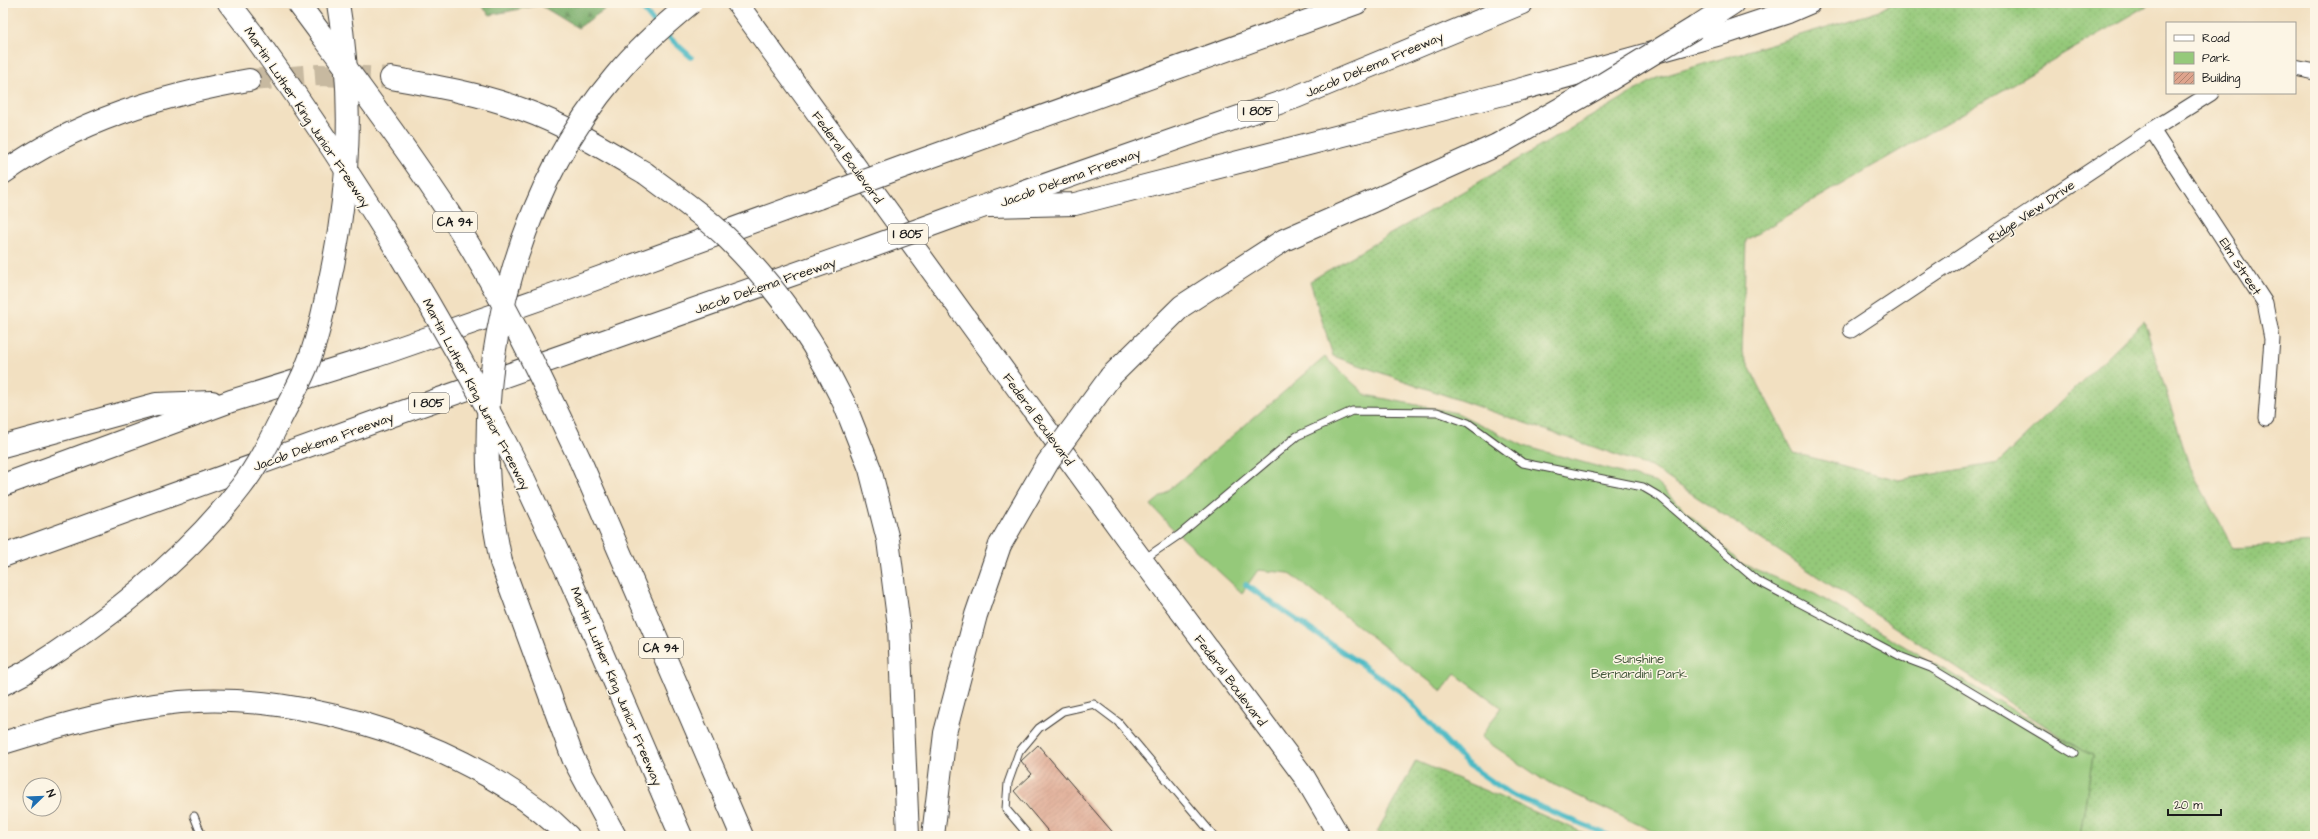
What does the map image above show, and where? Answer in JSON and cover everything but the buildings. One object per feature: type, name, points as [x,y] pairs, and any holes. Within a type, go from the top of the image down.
[{"type":"highway","name":"Martin Luther King Junior Freeway","points":[[229,3],[324,135],[400,254],[482,397],[568,574],[681,836]]},
{"type":"highway","name":"CA 94","points":[[298,3],[401,143],[457,225],[523,342],[580,460],[742,836]]},
{"type":"highway","points":[[3,684],[24,673],[80,635],[122,603],[186,547],[217,515],[242,486],[267,445],[303,373],[321,320],[340,229],[347,179],[348,94],[344,42],[338,3]]},
{"type":"highway","points":[[615,836],[573,758],[501,562],[489,485],[489,404],[493,357],[500,316],[516,259],[532,214],[553,169],[586,116],[614,77],[638,50],[691,3]]},
{"type":"highway","points":[[1146,79],[1312,3]]},
{"type":"highway","points":[[3,485],[231,401],[376,356],[1357,3]]},
{"type":"highway","name":"Jacob Dekema Freeway","points":[[3,556],[374,422],[1296,97],[1522,3]]},
{"type":"highway","points":[[933,836],[945,733],[976,615],[1000,545],[1048,462],[1111,376],[1182,306],[1284,240],[1374,202],[1497,144],[1596,89],[1696,28],[1733,3]]},
{"type":"highway","points":[[989,206],[1075,204],[1507,93],[1728,32],[1788,12],[1809,3]]},
{"type":"highway","points":[[391,78],[480,96],[525,110],[564,128],[645,173],[728,239],[752,264],[788,308],[826,368],[852,421],[870,469],[888,540],[899,626],[908,836]]},
{"type":"highway","points":[[3,173],[61,138],[110,116],[204,88],[249,80]]},
{"type":"highway","points":[[3,446],[156,404],[231,401]]},
{"type":"highway","points":[[3,743],[100,715],[182,702],[231,702],[311,710],[387,730],[435,750],[502,786],[527,802],[568,836]]},
{"type":"main road","name":"Federal Boulevard","points":[[737,3],[1142,560],[1305,778],[1339,836]]},
{"type":"street","points":[[2296,68],[2315,72]]},
{"type":"street","name":"Ridge View Drive","points":[[1851,330],[2152,130],[2209,94]]},
{"type":"street","name":"Elm Street","points":[[2152,130],[2265,302],[2272,339],[2266,420]]},
{"type":"lane","points":[[1142,560],[1179,534],[1297,436],[1352,411],[1437,412],[1468,423],[1523,463],[1643,488],[1660,497],[1756,580],[1902,657],[1931,668],[2074,754]]},
{"type":"lane","points":[[1029,836],[1006,809],[1008,783],[1019,752],[1039,728],[1064,711],[1094,704],[1118,722],[1214,836]]},
{"type":"lane","points":[[194,816],[202,836]]},
{"type":"green space","points":[[478,3],[601,3],[605,9],[578,28],[540,5],[490,15]]},
{"type":"green space","points":[[1892,3],[2152,3],[1746,240],[1742,353],[1794,453],[1899,480],[1998,463],[2144,321],[2190,468],[2233,548],[2315,543],[2315,836],[2080,836],[2093,755],[2083,751],[1651,467],[1333,356],[1310,281],[1657,78],[1877,12]]},
{"type":"green space","name":"Sunshine Bernardini Park","points":[[1325,357],[1366,395],[1457,413],[1524,446],[1657,483],[1740,563],[1815,594],[2083,751],[2093,755],[2080,836],[1663,836],[1542,779],[1485,740],[1481,737],[1501,707],[1455,674],[1442,691],[1289,573],[1258,570],[1242,593],[1172,528],[1151,505]]},
{"type":"green space","points":[[1416,761],[1591,836],[1384,836],[1377,832]]},
{"type":"waterway","points":[[638,3],[657,26]]},
{"type":"waterway","points":[[663,32],[691,57]]},
{"type":"waterway","points":[[1246,585],[1401,692],[1466,763],[1510,794],[1610,836]]},
{"type":"tunnel","points":[[249,80],[319,75],[391,78]]}]
